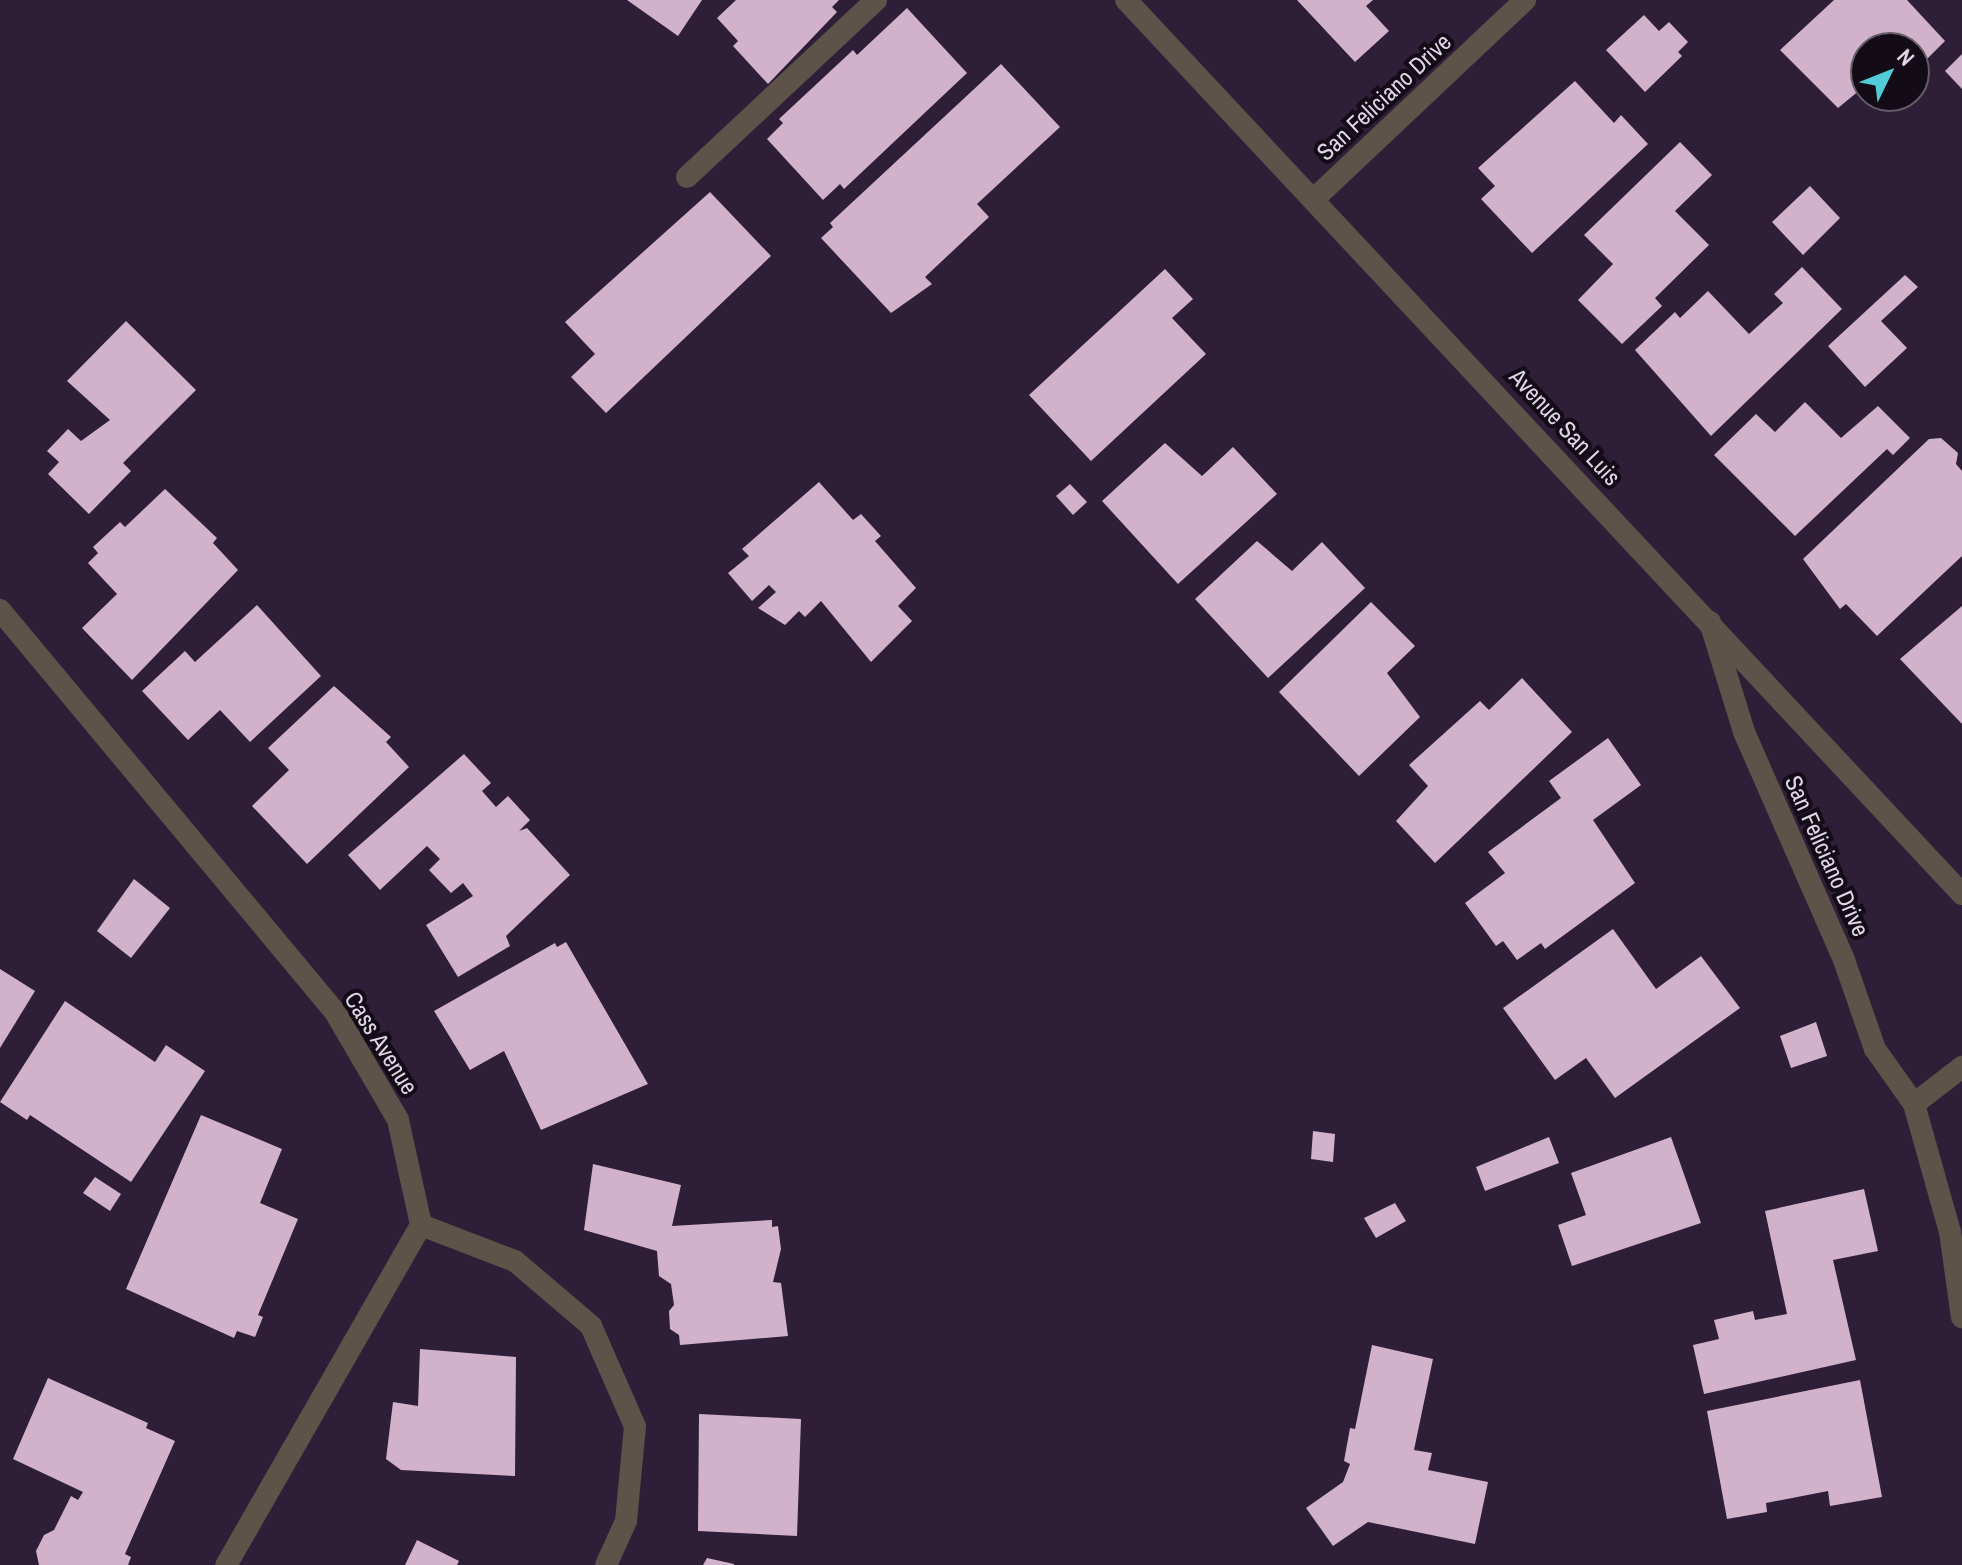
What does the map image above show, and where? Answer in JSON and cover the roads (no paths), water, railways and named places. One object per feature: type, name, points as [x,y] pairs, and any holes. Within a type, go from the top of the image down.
[{"type":"street","points":[[687,177],[876,0]]},
{"type":"street","name":"Avenue San Luis","points":[[1126,0],[1710,619],[1962,894]]},
{"type":"street","name":"San Feliciano Drive","points":[[1314,199],[1525,0]]},
{"type":"street","name":"Cass Avenue","points":[[0,610],[335,1012],[398,1120],[421,1225]]},
{"type":"street","name":"San Feliciano Drive","points":[[1710,619],[1744,732],[1844,960],[1875,1049],[1914,1104],[1950,1232],[1962,1317]]},
{"type":"street","points":[[1914,1104],[1962,1067]]},
{"type":"street","points":[[226,1565],[421,1225],[515,1261],[591,1326],[635,1426],[626,1521],[606,1565]]}]
